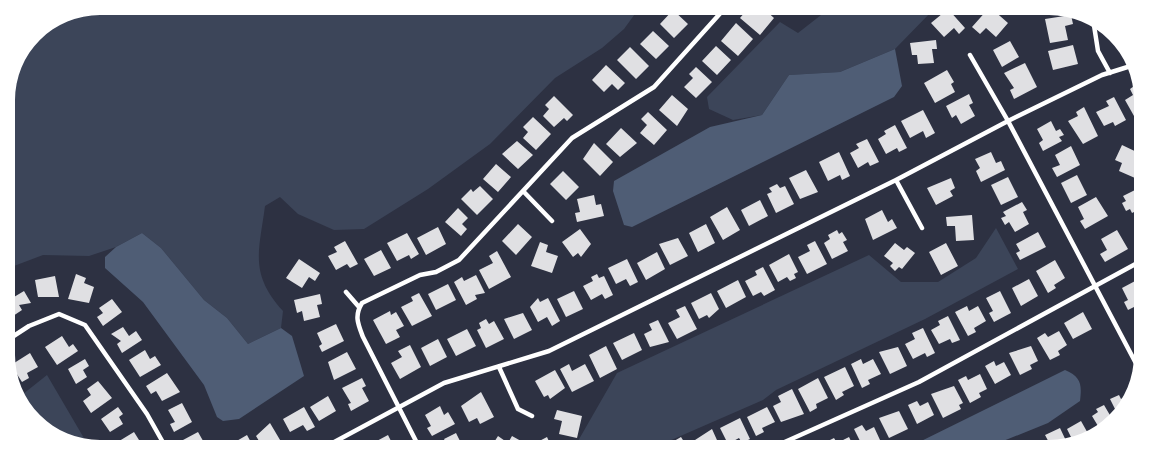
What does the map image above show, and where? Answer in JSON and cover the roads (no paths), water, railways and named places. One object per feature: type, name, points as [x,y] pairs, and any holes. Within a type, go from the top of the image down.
[{"type":"street","points":[[416,440],[363,337],[356,319],[361,305],[420,275],[436,272],[459,260],[582,130],[654,87],[719,15]]},
{"type":"street","points":[[1094,28],[1098,51],[1110,73]]},
{"type":"street","points":[[970,55],[1008,121],[1134,359]]},
{"type":"street","points":[[338,440],[399,406],[456,379],[549,351],[896,180],[1008,121],[1110,73],[1128,67]]},
{"type":"street","points":[[896,180],[922,228]]},
{"type":"street","points":[[523,191],[552,221]]},
{"type":"street","points":[[790,440],[919,382],[1134,265]]},
{"type":"street","points":[[346,292],[361,305]]},
{"type":"street","points":[[15,335],[29,326],[58,314],[85,325],[147,414],[162,440]]},
{"type":"street","points":[[499,367],[518,409],[532,416]]}]
